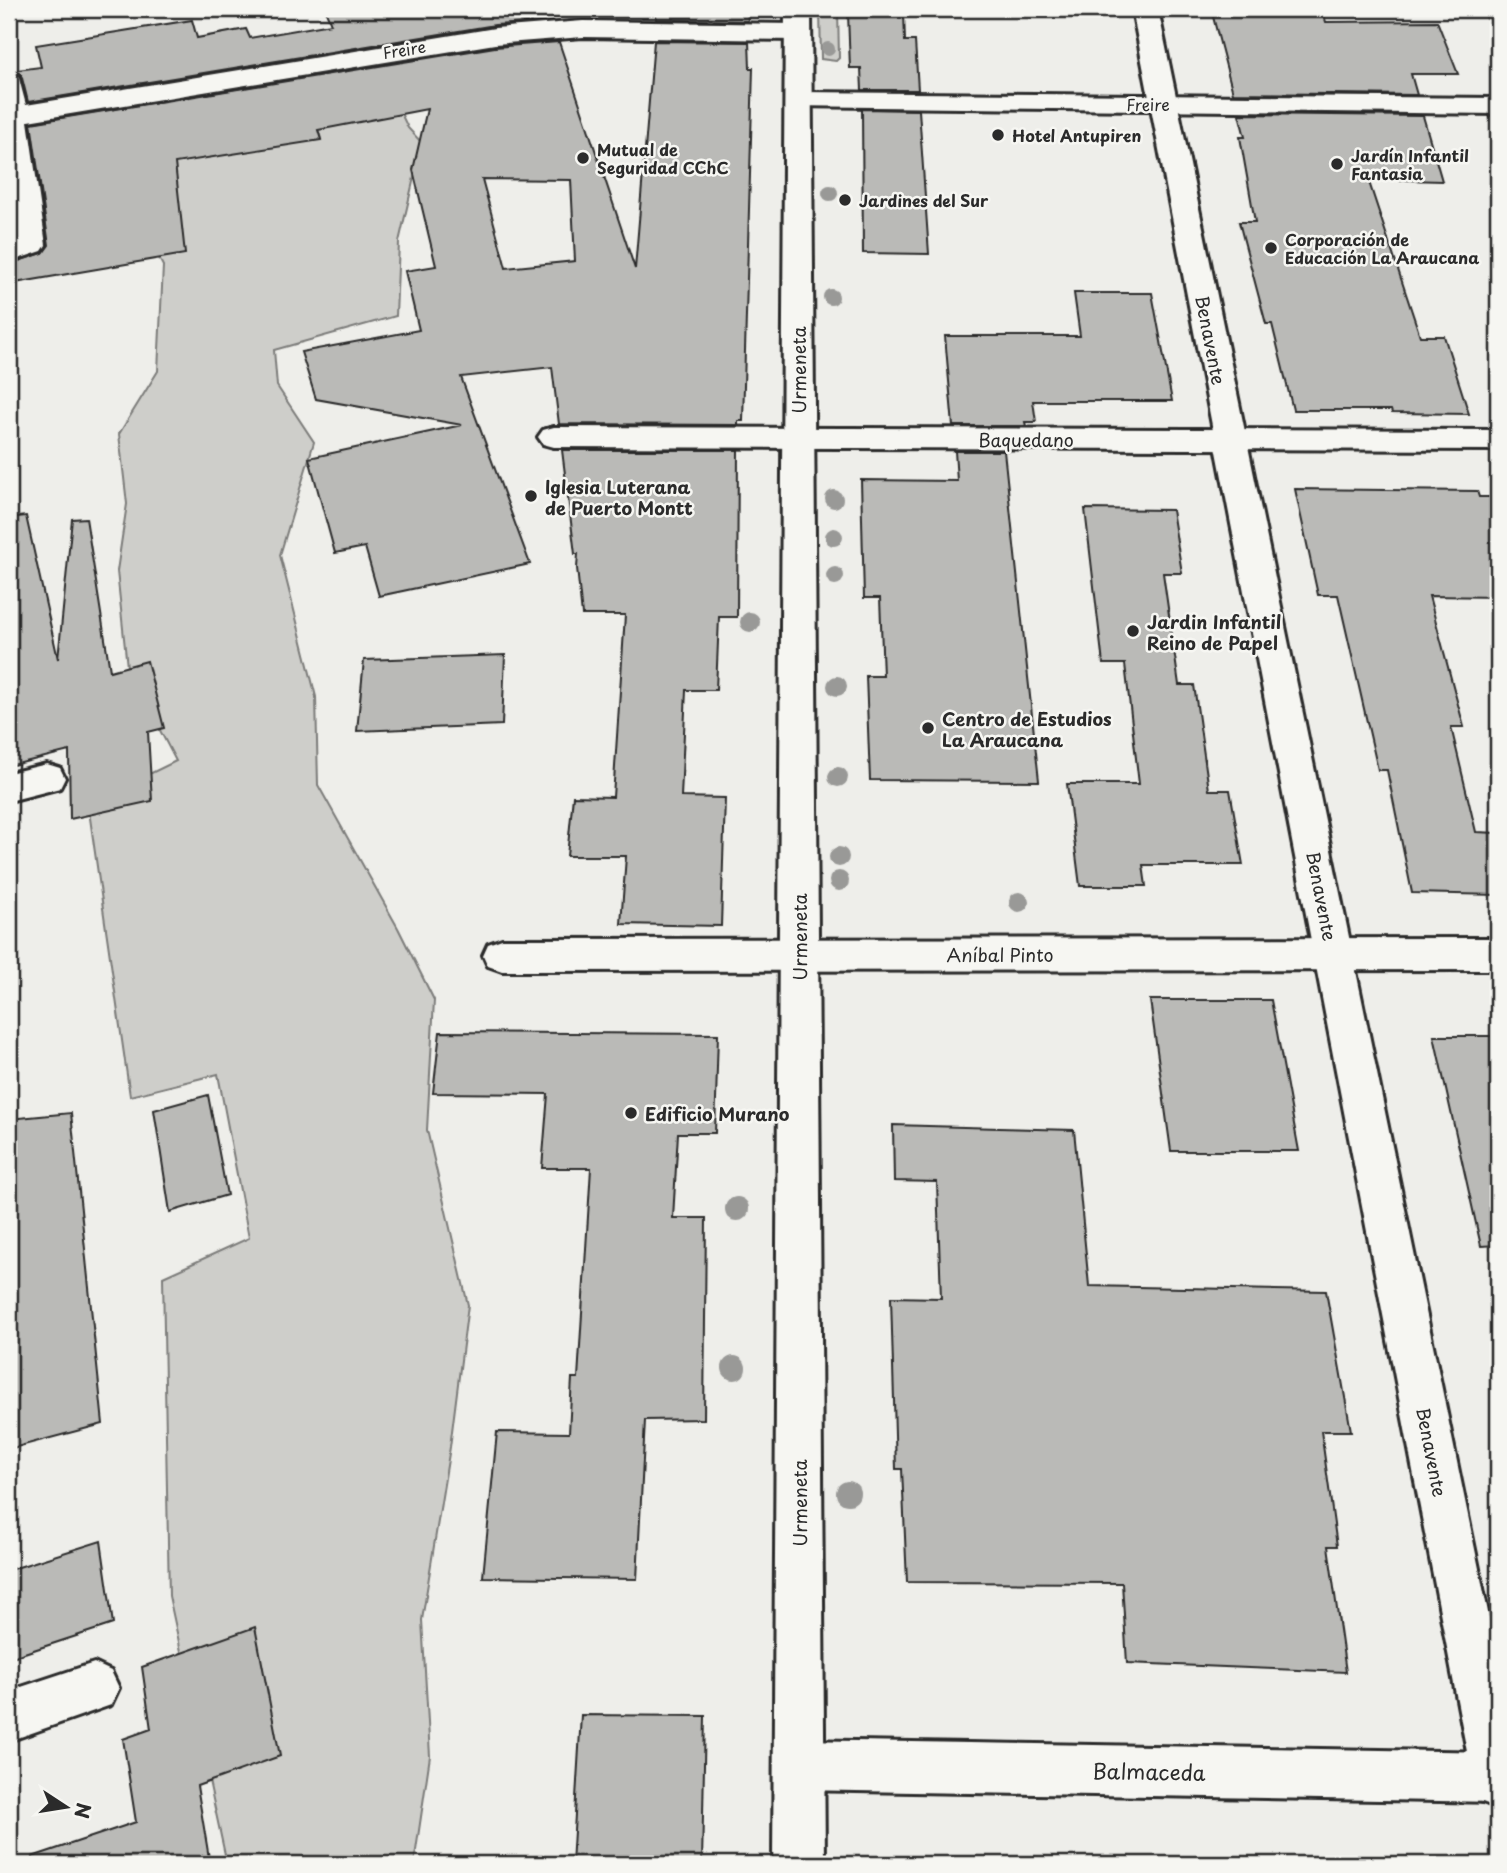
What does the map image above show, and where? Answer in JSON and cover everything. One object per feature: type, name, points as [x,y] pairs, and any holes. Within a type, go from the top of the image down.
[{"type":"street","name":"Benavente","points":[[1145,9],[1498,1779]]},
{"type":"street","name":"Freire","points":[[14,115],[495,36],[583,29],[798,20]]},
{"type":"street","name":"Urmeneta","points":[[798,20],[799,1864]]},
{"type":"street","points":[[9,81],[14,115],[20,249]]},
{"type":"street","name":"Freire","points":[[798,100],[1498,106]]},
{"type":"street","name":"Baquedano","points":[[554,437],[1498,440]]},
{"type":"street","points":[[9,787],[47,778]]},
{"type":"street","name":"Aníbal Pinto","points":[[502,955],[1498,954]]},
{"type":"street","points":[[9,1716],[94,1688]]},
{"type":"street","name":"Balmaceda","points":[[799,1765],[1498,1779]]},
{"type":"shaded area","points":[[820,9],[838,9],[839,58],[836,61],[821,59]]},
{"type":"shaded area","points":[[384,78],[408,128],[422,143],[399,242],[396,316],[274,350],[277,386],[314,442],[280,555],[316,697],[318,785],[398,928],[434,1000],[427,1130],[468,1305],[450,1447],[422,1620],[430,1756],[414,1864],[227,1864],[169,1596],[163,1277],[249,1238],[218,1074],[130,1096],[88,804],[176,761],[127,667],[117,571],[127,504],[119,434],[158,371],[163,266],[142,226],[133,169],[321,139],[308,92]]},
{"type":"building","points":[[325,9],[548,9],[553,21],[495,25],[28,102],[21,74],[9,71],[41,67],[36,45],[192,20],[197,38],[246,29],[250,38],[331,24]]},
{"type":"building","points":[[656,9],[747,9],[748,21],[656,19]]},
{"type":"building","points":[[1211,9],[1322,9],[1326,22],[1437,21],[1458,74],[1411,74],[1417,95],[1233,93]]},
{"type":"building","points":[[848,13],[904,13],[905,41],[915,41],[918,90],[862,90],[861,68],[850,68]]},
{"type":"building","points":[[654,41],[749,42],[750,68],[753,68],[743,421],[738,421],[738,425],[559,424],[552,367],[461,377],[530,564],[379,596],[365,547],[335,553],[309,458],[462,425],[316,399],[301,352],[419,330],[405,271],[436,266],[413,170],[427,109],[318,130],[321,140],[175,163],[185,254],[9,284],[9,264],[43,253],[49,245],[31,123],[495,47],[559,42],[635,269]],"holes":[[[482,179],[571,180],[575,261],[506,268]]]},
{"type":"building","points":[[862,109],[919,110],[929,254],[863,253]]},
{"type":"building","points":[[1239,114],[1423,116],[1442,181],[1368,179],[1420,336],[1444,336],[1469,414],[1392,413],[1391,410],[1293,410],[1272,324],[1266,324],[1239,222],[1255,222],[1240,137],[1245,137]]},
{"type":"building","points":[[1074,293],[1152,293],[1172,401],[1033,401],[1036,422],[1025,422],[1026,426],[953,426],[945,336],[1080,336]]},
{"type":"building","points":[[562,450],[738,450],[737,617],[719,617],[716,690],[686,690],[681,797],[725,798],[721,926],[621,924],[626,856],[567,856],[573,796],[613,797],[625,615],[582,615],[578,554],[575,554]]},
{"type":"building","points":[[955,451],[1004,451],[1039,781],[870,780],[866,676],[883,676],[880,598],[864,598],[861,480],[957,481]]},
{"type":"building","points":[[1295,489],[1477,491],[1479,497],[1498,497],[1498,597],[1429,596],[1464,727],[1451,727],[1476,832],[1498,833],[1498,895],[1412,893],[1387,770],[1378,770],[1338,595],[1318,595]]},
{"type":"building","points":[[1085,509],[1172,510],[1182,573],[1163,573],[1179,685],[1194,685],[1209,790],[1230,790],[1243,865],[1143,865],[1146,886],[1080,886],[1067,784],[1139,784],[1125,664],[1103,664]]},
{"type":"building","points":[[26,516],[58,659],[72,519],[86,518],[110,671],[147,661],[164,728],[148,732],[152,801],[70,819],[69,751],[9,766],[9,518]]},
{"type":"building","points":[[505,655],[502,725],[357,731],[364,660]]},
{"type":"building","points":[[1150,1000],[1271,1000],[1299,1151],[1171,1151]]},
{"type":"building","points":[[440,1032],[718,1034],[715,1133],[678,1133],[673,1218],[706,1218],[704,1419],[645,1420],[637,1579],[483,1577],[497,1432],[569,1433],[572,1378],[578,1378],[591,1168],[542,1168],[548,1094],[433,1093]]},
{"type":"building","points":[[1434,1036],[1498,1036],[1498,1245],[1481,1246]]},
{"type":"building","points":[[208,1095],[227,1195],[170,1212],[154,1110]]},
{"type":"building","points":[[71,1113],[103,1424],[9,1449],[9,1119]]},
{"type":"building","points":[[893,1125],[1074,1130],[1089,1286],[1326,1291],[1351,1431],[1321,1431],[1337,1546],[1328,1546],[1346,1672],[1127,1663],[1122,1583],[907,1582],[902,1469],[896,1469],[891,1297],[941,1298],[937,1182],[894,1181]]},
{"type":"building","points":[[101,1541],[113,1624],[9,1658],[9,1570]]},
{"type":"building","points":[[255,1627],[280,1756],[197,1786],[210,1864],[33,1864],[32,1857],[136,1822],[123,1739],[151,1729],[142,1667]]},
{"type":"building","points":[[581,1715],[705,1716],[702,1864],[572,1864]]},
{"type":"place","name":"Hotel Antupiren","points":[[998,135]]},
{"type":"place","name":"Mutual de Seguridad CChC","points":[[583,158]]},
{"type":"place","name":"Jardín Infantil Fantasia","points":[[1337,164]]},
{"type":"place","name":"Jardines del Sur","points":[[845,200]]},
{"type":"place","name":"Corporación de Educación La Araucana","points":[[1271,248]]},
{"type":"place","name":"Iglesia Luterana de Puerto Montt","points":[[531,496]]},
{"type":"place","name":"Jardin Infantil Reino de Papel","points":[[1133,631]]},
{"type":"place","name":"Centro de Estudios La Araucana","points":[[928,728]]},
{"type":"place","name":"Edificio Murano","points":[[631,1113]]}]
